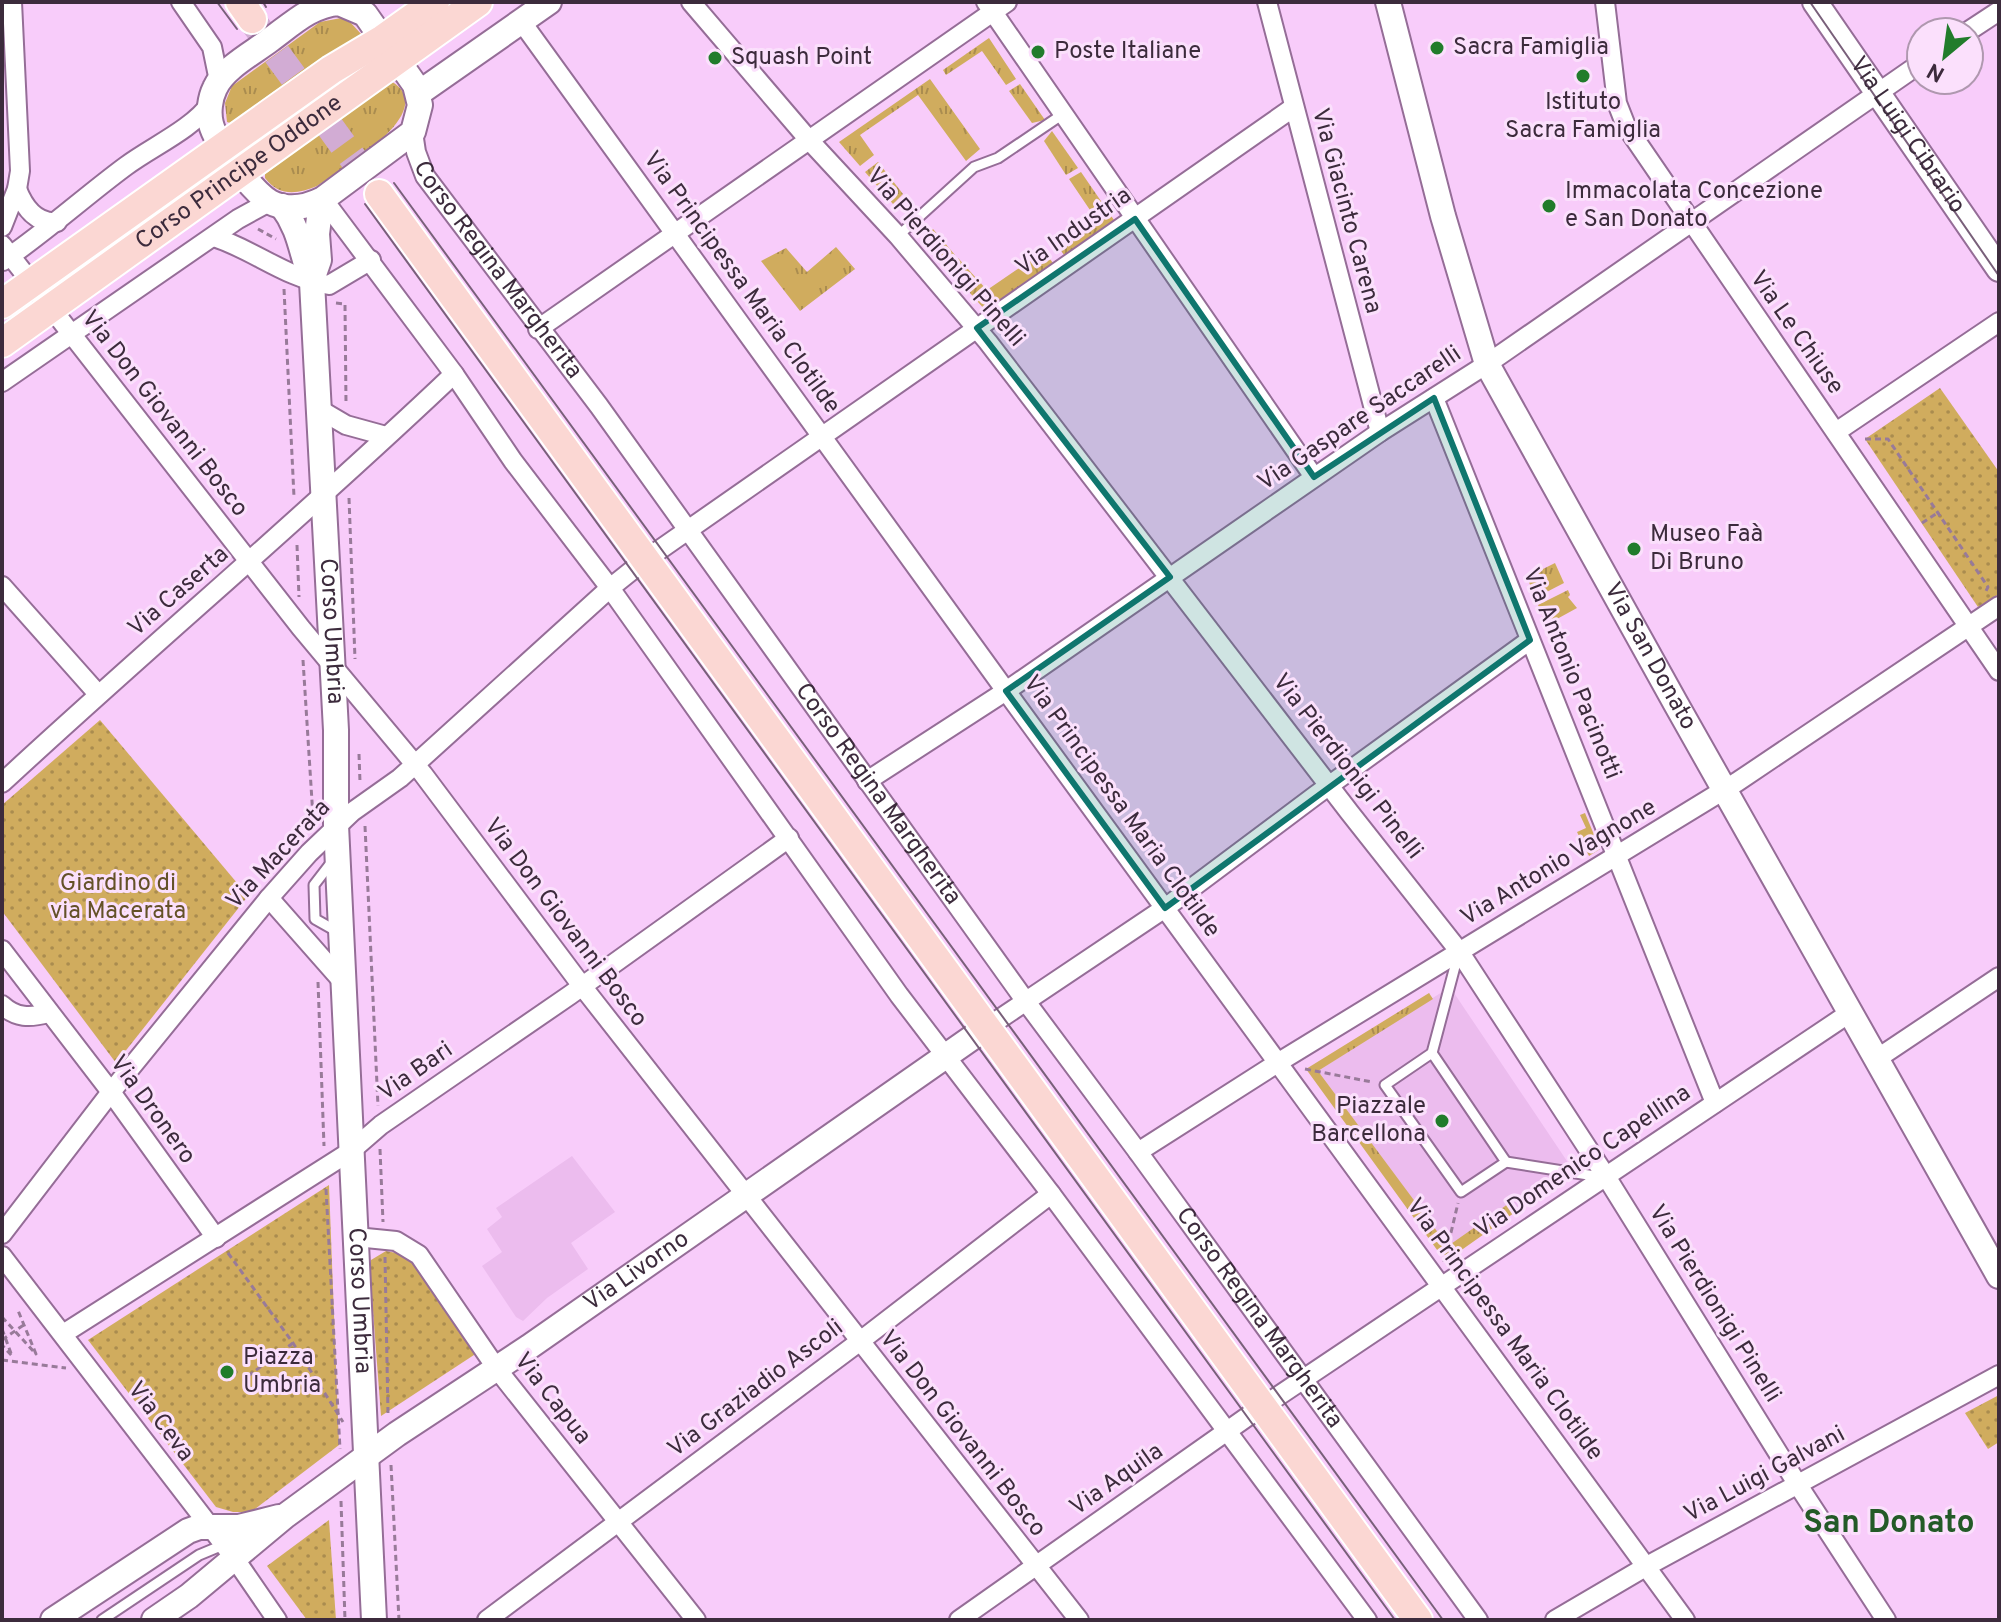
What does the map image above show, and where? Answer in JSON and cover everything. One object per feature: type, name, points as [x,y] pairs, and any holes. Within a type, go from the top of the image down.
[{"type":"main road","name":"Corso Principe Oddone","points":[[2,343],[242,173],[391,50],[435,2]]},
{"type":"main road","name":"Corso Principe Oddone","points":[[2,304],[331,70],[391,50],[478,2]]},
{"type":"main road","name":"Corso Regina Margherita","points":[[379,194],[1418,1620]]},
{"type":"street","points":[[2,227],[17,189],[20,171],[12,2]]},
{"type":"street","points":[[181,2],[212,47],[215,92],[211,124],[242,173],[276,204],[308,206],[322,200],[413,132]]},
{"type":"street","points":[[5,254],[57,222],[123,168],[198,117],[215,92],[305,6],[339,3],[373,8],[391,50],[419,93],[549,2]]},
{"type":"street","name":"Via Pierdionigi Pinelli","points":[[691,2],[977,328],[1459,951],[1607,1178],[1886,1620]]},
{"type":"street","name":"Via Giacinto Carena","points":[[1267,2],[1380,432]]},
{"type":"street","name":"Via San Donato","points":[[1388,2],[1443,216],[1487,364],[1999,1276]]},
{"type":"street","name":"Via Le Chiuse","points":[[1605,2],[1617,103],[1626,126],[1999,671]]},
{"type":"street","name":"Via Luigi Cibrario","points":[[1815,2],[1999,269]]},
{"type":"street","points":[[538,329],[809,140],[995,5],[1063,114],[1314,477]]},
{"type":"street","name":"Via Principessa Maria Clotilde","points":[[521,21],[1685,1620]]},
{"type":"street","name":"Via Gaspare Saccarelli","points":[[867,781],[1006,691],[1380,432],[1487,364],[1905,74]]},
{"type":"street","name":"Corso Regina Margherita","points":[[419,93],[420,105],[413,132],[425,176],[599,406],[1027,1003],[1478,1620]]},
{"type":"street","name":"Via Industria","points":[[645,560],[1294,107]]},
{"type":"street","points":[[17,189],[21,201],[37,218],[57,222]]},
{"type":"street","points":[[322,200],[371,260],[513,461],[610,588],[945,1057],[1051,1194],[1367,1620]]},
{"type":"street","name":"Corso Umbria","points":[[312,292],[319,260],[317,234],[322,200]]},
{"type":"street","name":"Corso Umbria","points":[[276,204],[293,221],[299,235],[312,292],[336,730],[336,825],[374,1620]]},
{"type":"street","name":"Corso Principe Oddone","points":[[2,382],[214,237],[276,204]]},
{"type":"street","name":"Corso Principe Oddone","points":[[214,237],[293,277],[312,292]]},
{"type":"street","name":"Via Don Giovanni Bosco","points":[[5,254],[32,283],[250,563],[415,764],[582,986],[1079,1620]]},
{"type":"street","points":[[312,292],[371,260]]},
{"type":"street","points":[[1836,432],[1999,322]]},
{"type":"street","name":"Via Caserta","points":[[2,783],[98,694],[250,563],[322,493],[454,374]]},
{"type":"street","name":"Via Antonio Pacinotti","points":[[1434,398],[1619,855],[1715,1103]]},
{"type":"street","points":[[317,408],[346,425],[386,436]]},
{"type":"street","name":"Via Macerata","points":[[2,1234],[111,1092],[269,898],[336,825],[415,764],[645,560]]},
{"type":"street","points":[[2,586],[98,694]]},
{"type":"street","name":"Via Antonio Vagnone","points":[[1138,1152],[1279,1062],[1725,790],[1967,626],[1991,601]]},
{"type":"street","points":[[986,1028],[1165,908],[1530,640]]},
{"type":"street","name":"Via Bari","points":[[63,1334],[351,1151],[379,1126],[789,838]]},
{"type":"street","points":[[269,898],[343,982]]},
{"type":"street","name":"Via Dronero","points":[[2,950],[111,1092],[216,1238]]},
{"type":"street","points":[[1878,1058],[1999,977]]},
{"type":"street","points":[[2,1005],[12,1014],[33,1017],[48,1013]]},
{"type":"street","name":"Via Domenico Capellina","points":[[1264,1406],[1851,1012]]},
{"type":"street","name":"Via Livorno","points":[[222,1543],[285,1516],[390,1439],[497,1369],[986,1028]]},
{"type":"street","name":"Via Graziadio Ascoli","points":[[487,1620],[507,1614],[618,1523],[1051,1194]]},
{"type":"street","name":"Via Capua","points":[[356,1237],[396,1241],[419,1255],[497,1369],[696,1620]]},
{"type":"street","name":"Via Ceva","points":[[2,1256],[222,1543],[277,1620]]},
{"type":"street","name":"Via Luigi Galvani","points":[[1555,1620],[1647,1566],[1999,1375]]},
{"type":"street","name":"Via Aquila","points":[[959,1620],[1264,1406]]},
{"type":"street","name":"Via Livorno","points":[[154,1620],[239,1527],[285,1516]]},
{"type":"street","name":"Via Livorno","points":[[53,1620],[182,1534],[199,1527],[222,1543]]},
{"type":"lane","points":[[898,236],[974,167],[998,158],[1063,114]]},
{"type":"lane","points":[[1459,951],[1432,1053],[1385,1085],[1461,1192],[1506,1162],[1607,1178]]},
{"type":"lane","points":[[1432,1053],[1506,1162]]},
{"type":"lane","name":"Via Livorno","points":[[102,1620],[222,1543]]},
{"type":"path","points":[[312,292],[345,304],[346,425]]},
{"type":"path","points":[[1865,439],[1888,439],[1988,587],[1991,601]]},
{"type":"path","points":[[348,470],[357,693]]},
{"type":"path","points":[[1922,523],[1939,512]]},
{"type":"path","points":[[359,751],[379,1126],[399,1620]]},
{"type":"path","points":[[1306,1069],[1385,1085]]},
{"type":"path","points":[[1446,1255],[1461,1192]]},
{"type":"path","points":[[216,1238],[293,1343],[345,1425]]},
{"type":"path","points":[[2,1317],[36,1354],[13,1299],[45,1311]]},
{"type":"path","points":[[3,1341],[45,1311]]},
{"type":"path","points":[[2,1329],[3,1341]]},
{"type":"path","points":[[248,1376],[293,1343]]},
{"type":"path","points":[[2,1360],[92,1372]]},
{"type":"path","points":[[342,1514],[345,1620]]},
{"type":"highlighted area","points":[[1135,219],[1314,477],[1434,398],[1530,640],[1165,908],[1006,691],[1170,577],[977,328]]},
{"type":"shaded area","name":"Piazzale Barcellona","points":[[1450,987],[1575,1173],[1514,1213],[1507,1205],[1448,1247],[1318,1071]]},
{"type":"shaded area","points":[[572,1156],[615,1212],[571,1243],[588,1269],[547,1298],[523,1321],[516,1317],[482,1266],[502,1252],[487,1229],[502,1217],[496,1208]]},
{"type":"green space","points":[[341,18],[351,23],[362,35],[360,38],[314,63],[230,123],[227,122],[225,103],[232,86],[320,22]]},
{"type":"green space","points":[[989,38],[1016,79],[1006,85],[982,51],[946,75],[943,70]]},
{"type":"green space","points":[[930,79],[980,149],[966,161],[918,95],[860,135],[874,155],[860,166],[839,142]]},
{"type":"green space","points":[[391,81],[404,94],[404,108],[396,123],[364,154],[317,186],[303,191],[283,191],[265,178],[265,174]]},
{"type":"green space","points":[[1020,84],[1045,120],[1032,123],[1009,91]]},
{"type":"green space","points":[[1052,131],[1078,168],[1066,175],[1044,141]]},
{"type":"green space","points":[[878,162],[903,194],[893,204],[865,172]]},
{"type":"green space","points":[[1081,172],[1114,220],[1064,255],[1056,243],[1094,216],[1069,179]]},
{"type":"green space","points":[[933,229],[955,255],[945,264],[923,239]]},
{"type":"green space","points":[[836,247],[855,269],[800,311],[761,261],[786,248],[807,272]]},
{"type":"green space","points":[[1044,251],[1053,263],[985,310],[948,268],[958,258],[987,290]]},
{"type":"green space","points":[[1940,388],[1999,472],[1999,594],[1978,607],[1865,439]]},
{"type":"green space","points":[[1555,563],[1564,583],[1535,598],[1527,577]]},
{"type":"green space","points":[[1568,590],[1568,597],[1577,608],[1546,625],[1538,605]]},
{"type":"green space","name":"Giardino di via Macerata","points":[[100,720],[248,896],[116,1063],[2,911],[2,805]]},
{"type":"green space","points":[[1585,813],[1600,849],[1589,856],[1577,832],[1586,828],[1580,815]]},
{"type":"green space","points":[[1429,993],[1433,999],[1318,1071],[1448,1246],[1508,1204],[1514,1213],[1453,1256],[1440,1254],[1306,1069]]},
{"type":"green space","name":"Piazza Umbria","points":[[329,1185],[339,1445],[251,1512],[233,1512],[216,1507],[88,1340]]},
{"type":"green space","points":[[386,1251],[411,1256],[477,1353],[381,1416],[370,1271],[371,1260]]},
{"type":"green space","points":[[1999,1395],[1999,1442],[1988,1449],[1965,1413]]},
{"type":"green space","points":[[329,1520],[336,1620],[307,1620],[267,1566]]},
{"type":"tunnel","points":[[252,20],[379,194]]},
{"type":"tram line","points":[[217,2],[237,29]]},
{"type":"tram line","points":[[263,2],[266,7]]},
{"type":"tram line","points":[[1810,2],[1999,276]]},
{"type":"tram line","points":[[394,183],[1443,1620]]},
{"type":"tram line","points":[[365,204],[1395,1620]]},
{"type":"place","name":"Sacra Famiglia","points":[[1437,48]]},
{"type":"place","name":"Poste Italiane","points":[[1038,52]]},
{"type":"place","name":"Squash Point","points":[[715,58]]},
{"type":"place","name":"Istituto Sacra Famiglia","points":[[1583,76]]},
{"type":"place","name":"Immacolata Concezione e San Donato","points":[[1549,206]]},
{"type":"place","name":"Museo Faà Di Bruno","points":[[1634,549]]},
{"type":"place","name":"Piazzale Barcellona","points":[[1442,1121]]},
{"type":"place","name":"Piazza Umbria","points":[[227,1372]]},
{"type":"district","name":"San Donato","points":[[1889,1524]]}]
